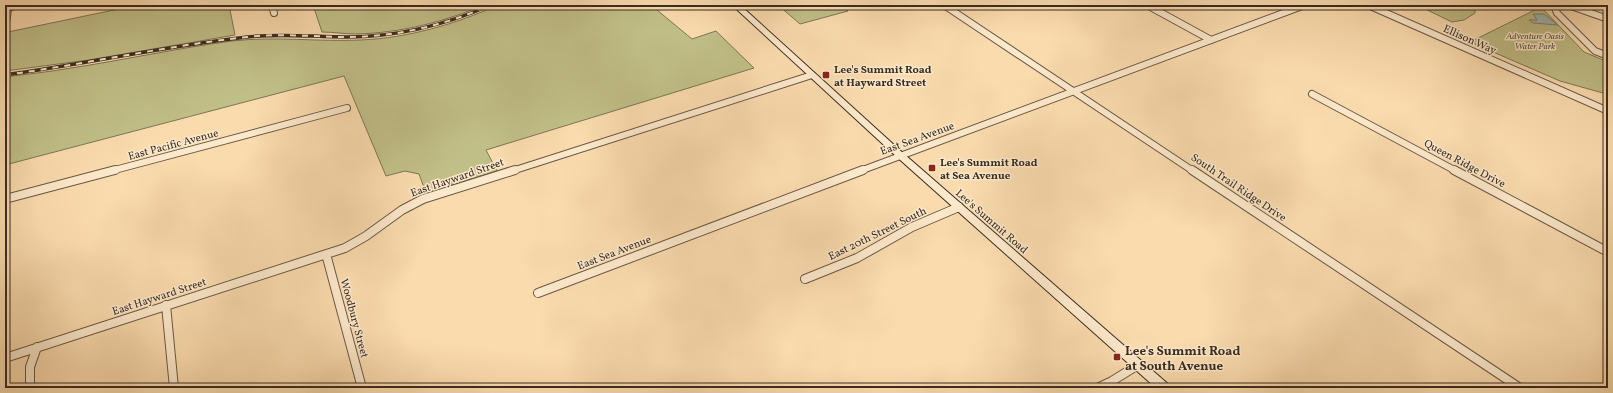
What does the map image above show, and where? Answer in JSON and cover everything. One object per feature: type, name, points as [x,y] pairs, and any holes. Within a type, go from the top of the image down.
[{"type":"main road","name":"Lee's Summit Road","points":[[736,5],[901,156],[1164,388]]},
{"type":"street","points":[[5,8],[19,5]]},
{"type":"street","points":[[272,5],[274,13]]},
{"type":"street","name":"South Trail Ridge Drive","points":[[944,5],[1075,90],[1520,388]]},
{"type":"street","points":[[1147,5],[1211,40]]},
{"type":"street","name":"East Sea Avenue","points":[[538,292],[813,187],[901,156],[1305,5]]},
{"type":"street","name":"Ellison Way","points":[[1368,5],[1608,112]]},
{"type":"street","points":[[1563,5],[1554,8],[1557,13],[1595,51],[1608,56]]},
{"type":"street","points":[[1568,5],[1608,19]]},
{"type":"street","name":"East Hayward Street","points":[[5,358],[326,254],[361,241],[397,212],[423,199],[812,75]]},
{"type":"street","name":"Queen Ridge Drive","points":[[1312,94],[1608,252]]},
{"type":"street","name":"East Pacific Avenue","points":[[5,199],[347,108]]},
{"type":"street","name":"East 20th Street South","points":[[805,279],[857,258],[912,227],[959,207]]},
{"type":"street","name":"Woodbury Street","points":[[326,254],[362,388]]},
{"type":"street","points":[[166,305],[174,388]]},
{"type":"street","points":[[30,388],[30,367],[37,347]]},
{"type":"street","points":[[1097,388],[1112,381],[1138,365]]},
{"type":"green space","points":[[138,5],[229,5],[235,35],[89,60],[5,71],[5,9],[12,8],[8,32]]},
{"type":"green space","points":[[313,5],[484,5],[453,17],[422,26],[356,34],[322,32]]},
{"type":"green space","points":[[498,5],[651,5],[692,39],[716,31],[754,68],[486,150],[497,171],[426,193],[419,174],[405,171],[386,176],[344,76],[5,165],[5,77],[232,41],[264,39],[379,39],[414,33],[449,24]]},
{"type":"green space","points":[[778,5],[840,5],[848,11],[800,24]]},
{"type":"green space","points":[[1417,5],[1475,5],[1475,13],[1464,20],[1452,22]]},
{"type":"green space","name":"Adventure Oasis Water Park","points":[[1541,7],[1584,52],[1608,62],[1608,90],[1603,93],[1560,81],[1470,42]]},
{"type":"water","points":[[1533,14],[1544,14],[1558,25],[1533,23],[1529,20],[1537,20]]},
{"type":"railway","points":[[5,75],[186,45],[247,37],[285,35],[347,37],[384,35],[438,24],[491,5]]},
{"type":"place","name":"Lee's Summit Road at Hayward Street","points":[[826,75]]},
{"type":"place","name":"Lee's Summit Road at Sea Avenue","points":[[932,168]]},
{"type":"place","name":"Lee's Summit Road at South Avenue","points":[[1117,357]]}]
